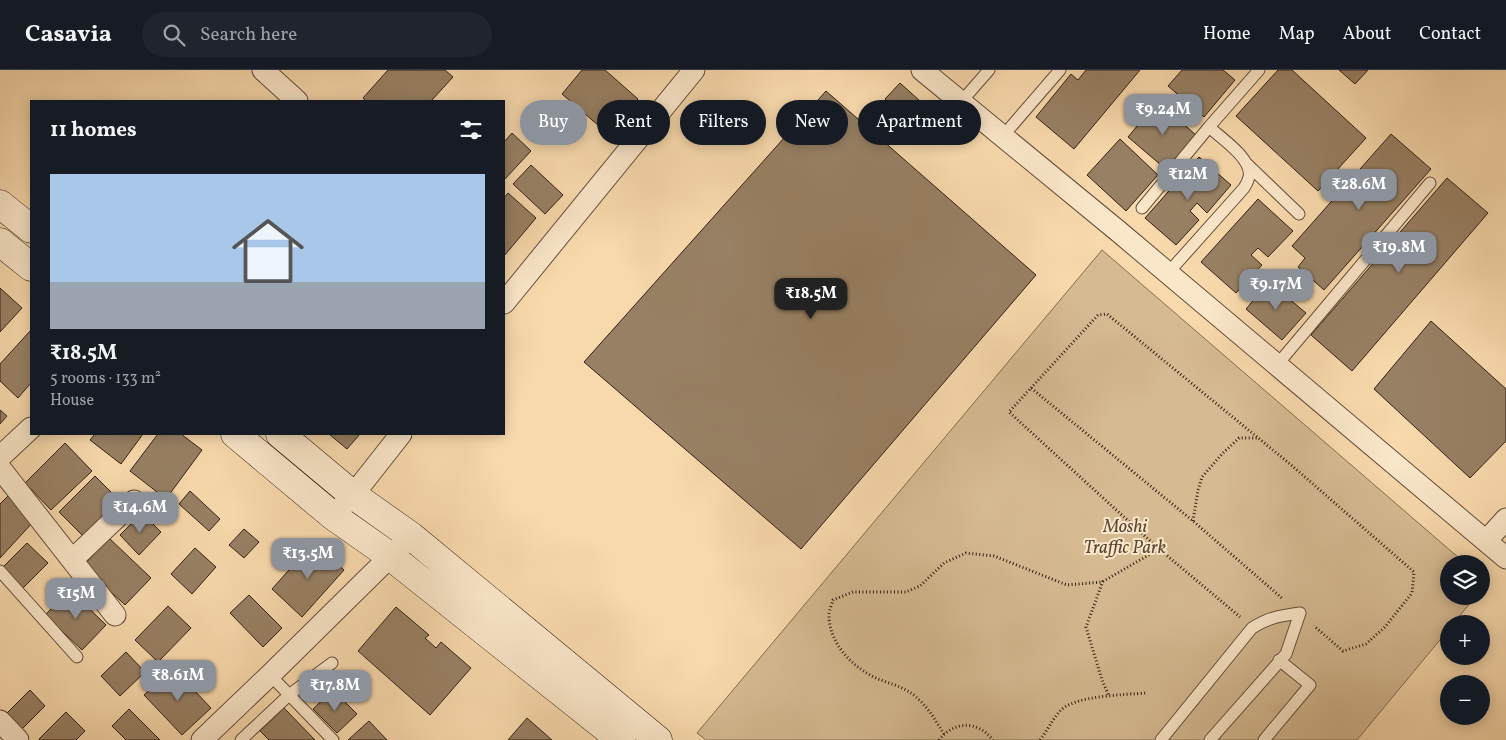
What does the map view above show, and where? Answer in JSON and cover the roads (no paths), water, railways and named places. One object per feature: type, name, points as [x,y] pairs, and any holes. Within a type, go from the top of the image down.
[{"type":"main road","points":[[0,204],[30,229]]},
{"type":"main road","points":[[0,242],[30,266]]},
{"type":"main road","points":[[236,435],[334,516],[390,556],[621,740]]},
{"type":"main road","points":[[281,435],[353,495],[411,536],[658,740]]},
{"type":"street","points":[[263,70],[296,100]]},
{"type":"street","points":[[506,297],[694,70]]},
{"type":"street","points":[[922,70],[959,100]]},
{"type":"street","points":[[981,118],[1506,558]]},
{"type":"street","points":[[0,457],[30,429]]},
{"type":"street","points":[[334,516],[400,435]]},
{"type":"street","points":[[0,468],[115,615]]},
{"type":"street","points":[[72,560],[134,501]]},
{"type":"street","points":[[1486,541],[1506,519]]},
{"type":"street","points":[[202,740],[411,536]]},
{"type":"street","points":[[0,721],[18,740]]},
{"type":"lane","points":[[963,100],[989,70]]},
{"type":"lane","points":[[1003,136],[1060,70]]},
{"type":"lane","points":[[1142,208],[1259,70]]},
{"type":"lane","points":[[1209,127],[1299,214]]},
{"type":"lane","points":[[1168,273],[1244,188],[1249,176],[1247,164]]},
{"type":"lane","points":[[1277,365],[1430,183]]},
{"type":"lane","points":[[0,571],[77,657]]},
{"type":"lane","points":[[1161,740],[1252,628],[1266,619],[1300,613],[1286,654],[1210,740]]},
{"type":"lane","points":[[1264,740],[1310,685],[1279,660]]},
{"type":"lane","points":[[241,740],[289,695],[332,663]]},
{"type":"lane","points":[[270,675],[333,740]]},
{"type":"park label","name":"Moshi Traffic Park","points":[[1125,536]]}]
